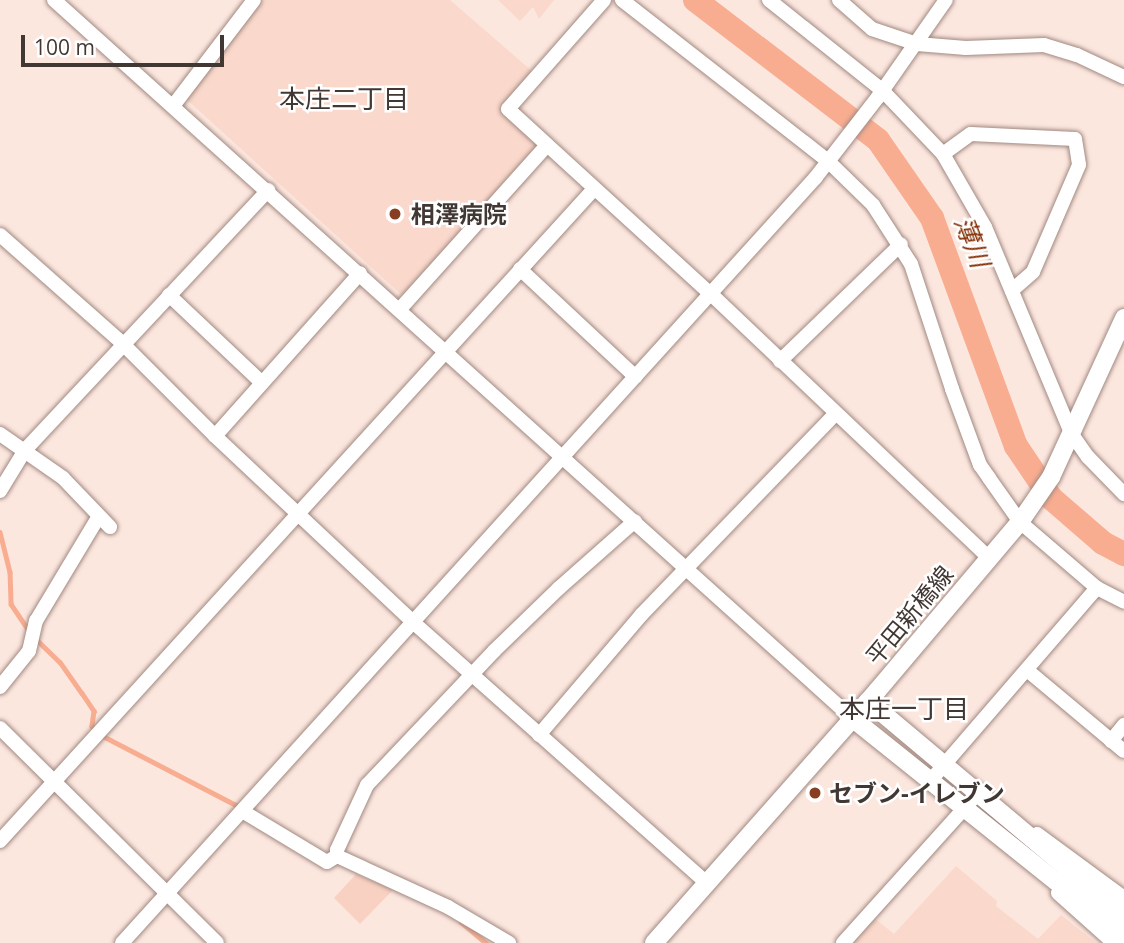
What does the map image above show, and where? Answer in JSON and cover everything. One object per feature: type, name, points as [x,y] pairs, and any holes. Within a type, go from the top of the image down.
[{"type":"main road","name":"平田新橋線","points":[[654,943],[868,701],[1023,518],[1051,477],[1124,318]]},
{"type":"main road","points":[[868,701],[1124,916]]},
{"type":"main road","points":[[852,718],[1124,936]]},
{"type":"street","points":[[54,0],[852,718]]},
{"type":"street","points":[[173,106],[254,0]]},
{"type":"street","points":[[604,0],[508,109],[712,295],[989,558]]},
{"type":"street","points":[[622,0],[833,158],[873,205],[901,244],[922,292],[952,389],[980,465],[1023,518],[1097,589],[1124,602]]},
{"type":"street","points":[[769,0],[881,94],[943,154],[985,227],[1070,438],[1124,494]]},
{"type":"street","points":[[839,0],[873,29],[917,44],[967,48],[1044,45],[1077,55],[1124,77]]},
{"type":"street","points":[[122,943],[712,295],[833,158],[946,0]]},
{"type":"street","points":[[943,154],[971,134],[1075,139],[1079,165],[1034,272],[1012,290]]},
{"type":"street","points":[[400,309],[546,146]]},
{"type":"street","points":[[0,841],[52,780],[102,729],[594,189]]},
{"type":"street","points":[[0,491],[25,450],[268,190]]},
{"type":"street","points":[[0,236],[123,345],[215,436],[414,623],[706,882]]},
{"type":"street","points":[[780,361],[901,244]]},
{"type":"street","points":[[520,269],[636,377]]},
{"type":"street","points":[[215,436],[360,273]]},
{"type":"street","points":[[169,295],[262,383]]},
{"type":"street","points":[[539,735],[686,568],[836,413]]},
{"type":"street","points":[[0,434],[63,478],[104,521],[33,635],[29,651],[0,687]]},
{"type":"street","points":[[244,809],[327,862],[334,858],[367,785],[471,674],[558,588],[635,521]]},
{"type":"street","points":[[931,780],[1097,589]]},
{"type":"street","points":[[1027,670],[1124,751]]},
{"type":"street","points":[[1111,740],[1124,724]]},
{"type":"street","points":[[0,728],[217,943]]},
{"type":"street","points":[[843,943],[978,793]]},
{"type":"street","points":[[1020,826],[1055,846],[1124,898]]},
{"type":"street","points":[[1014,848],[1042,879],[1114,943]]},
{"type":"street","points":[[334,858],[448,907],[509,943]]},
{"type":"shaded area","name":"相澤病院","points":[[263,0],[450,0],[533,72],[500,109],[539,145],[404,297],[186,99]]},
{"type":"shaded area","points":[[498,0],[554,0],[539,19],[533,7],[520,21]]},
{"type":"shaded area","points":[[956,866],[997,901],[996,906],[1038,939],[1061,915],[1096,943],[854,943],[874,918],[894,934]]},
{"type":"shaded area","points":[[356,874],[393,890],[360,924],[334,898]]},
{"type":"waterway","name":"薄川","points":[[695,0],[878,140],[932,218],[1016,446],[1051,498],[1103,543],[1124,554]]},
{"type":"waterway","points":[[0,532],[10,572],[11,604],[30,632]]},
{"type":"waterway","points":[[36,639],[60,662],[82,693],[94,711],[92,726],[101,735],[240,807]]},
{"type":"waterway","points":[[461,922],[486,943]]},
{"type":"place","name":"相澤病院","points":[[395,214]]},
{"type":"place","name":"セブン-イレブン","points":[[815,793]]},
{"type":"district","name":"本庄二丁目","points":[[344,99]]},
{"type":"district","name":"本庄一丁目","points":[[904,709]]}]
